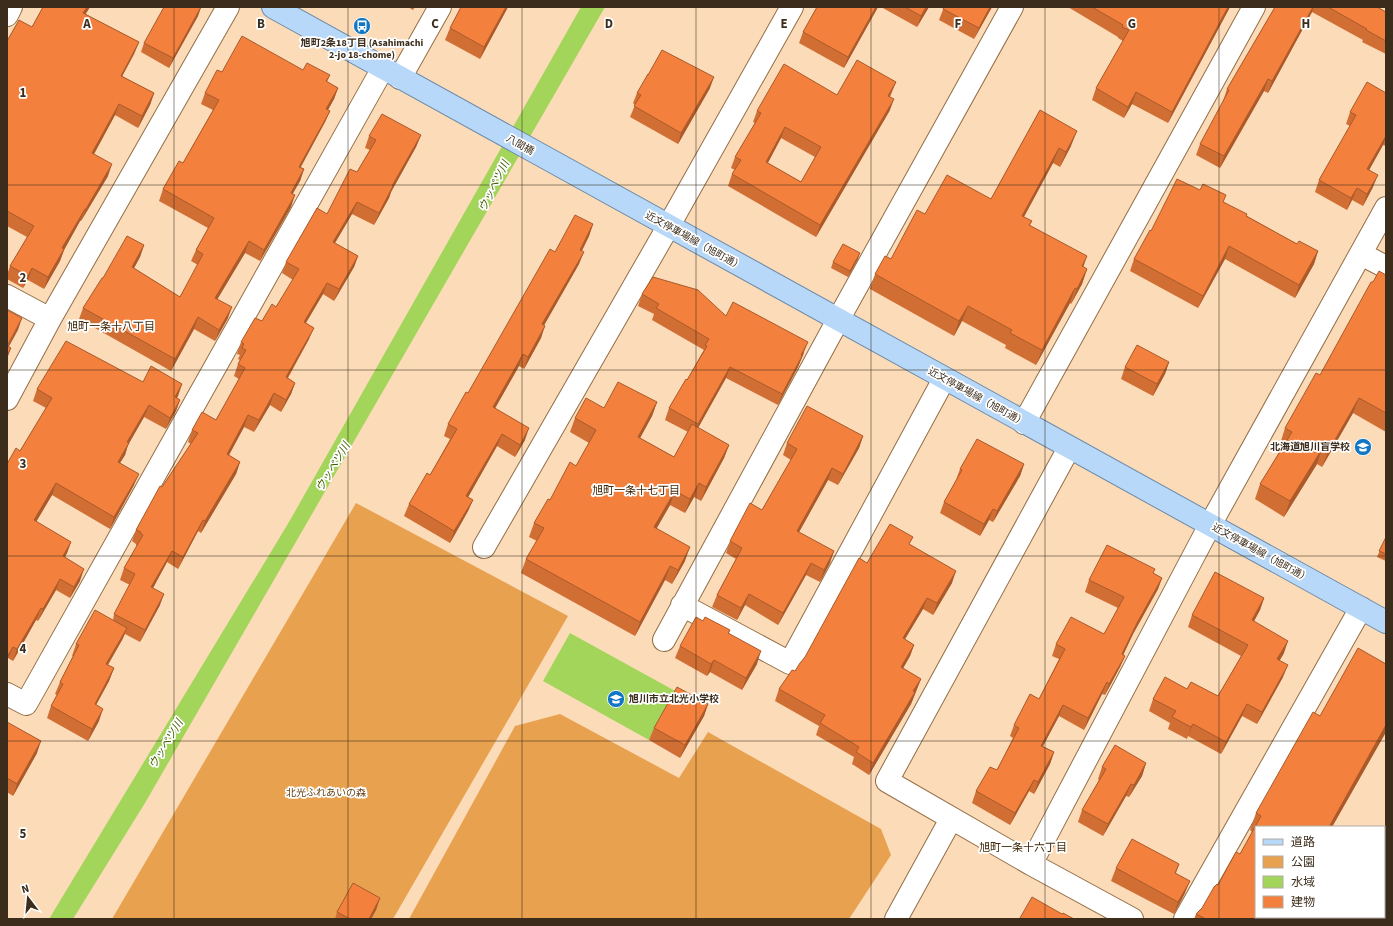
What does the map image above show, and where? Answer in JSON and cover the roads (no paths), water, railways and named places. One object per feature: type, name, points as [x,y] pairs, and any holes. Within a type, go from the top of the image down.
[{"type":"main road","points":[[278,8],[391,73]]},
{"type":"main road","name":"八間橋","points":[[391,73],[569,172]]},
{"type":"main road","name":"近文停車場線（旭町通）","points":[[569,172],[1386,622]]},
{"type":"street","points":[[7,15],[12,7]]},
{"type":"street","points":[[7,399],[50,319],[228,7]]},
{"type":"street","points":[[7,694],[26,704],[391,73],[440,7]]},
{"type":"street","points":[[484,547],[668,227],[792,7]]},
{"type":"street","points":[[664,640],[838,320],[1012,7]]},
{"type":"street","points":[[1024,423],[1254,7]]},
{"type":"street","points":[[1031,864],[1210,525],[1386,208]]},
{"type":"street","points":[[1361,254],[1386,267]]},
{"type":"street","points":[[7,296],[50,319]]},
{"type":"street","points":[[682,606],[790,663],[944,379]]},
{"type":"street","points":[[1069,448],[887,781],[1031,864],[1132,919]]},
{"type":"street","points":[[1185,919],[1361,608]]},
{"type":"street","points":[[896,919],[952,818]]},
{"type":"water","name":"ウッペツ川","points":[[581,7],[605,7],[145,803],[73,919],[49,919],[289,522]]},
{"type":"water","points":[[570,633],[677,692],[649,740],[543,681]]},
{"type":"place","name":"旭町2条18丁目 (Asahimachi 2-jo 18-chome)","points":[[362,26]]},
{"type":"place","name":"北海道旭川盲学校","points":[[1363,447]]},
{"type":"place","name":"旭川市立北光小学校","points":[[616,699]]},
{"type":"district","name":"旭町一条十八丁目","points":[[111,326]]},
{"type":"district","name":"旭町一条十七丁目","points":[[636,490]]},
{"type":"district","name":"旭町一条十六丁目","points":[[1023,847]]},
{"type":"park label","name":"北光ふれあいの森","points":[[326,793]]}]
